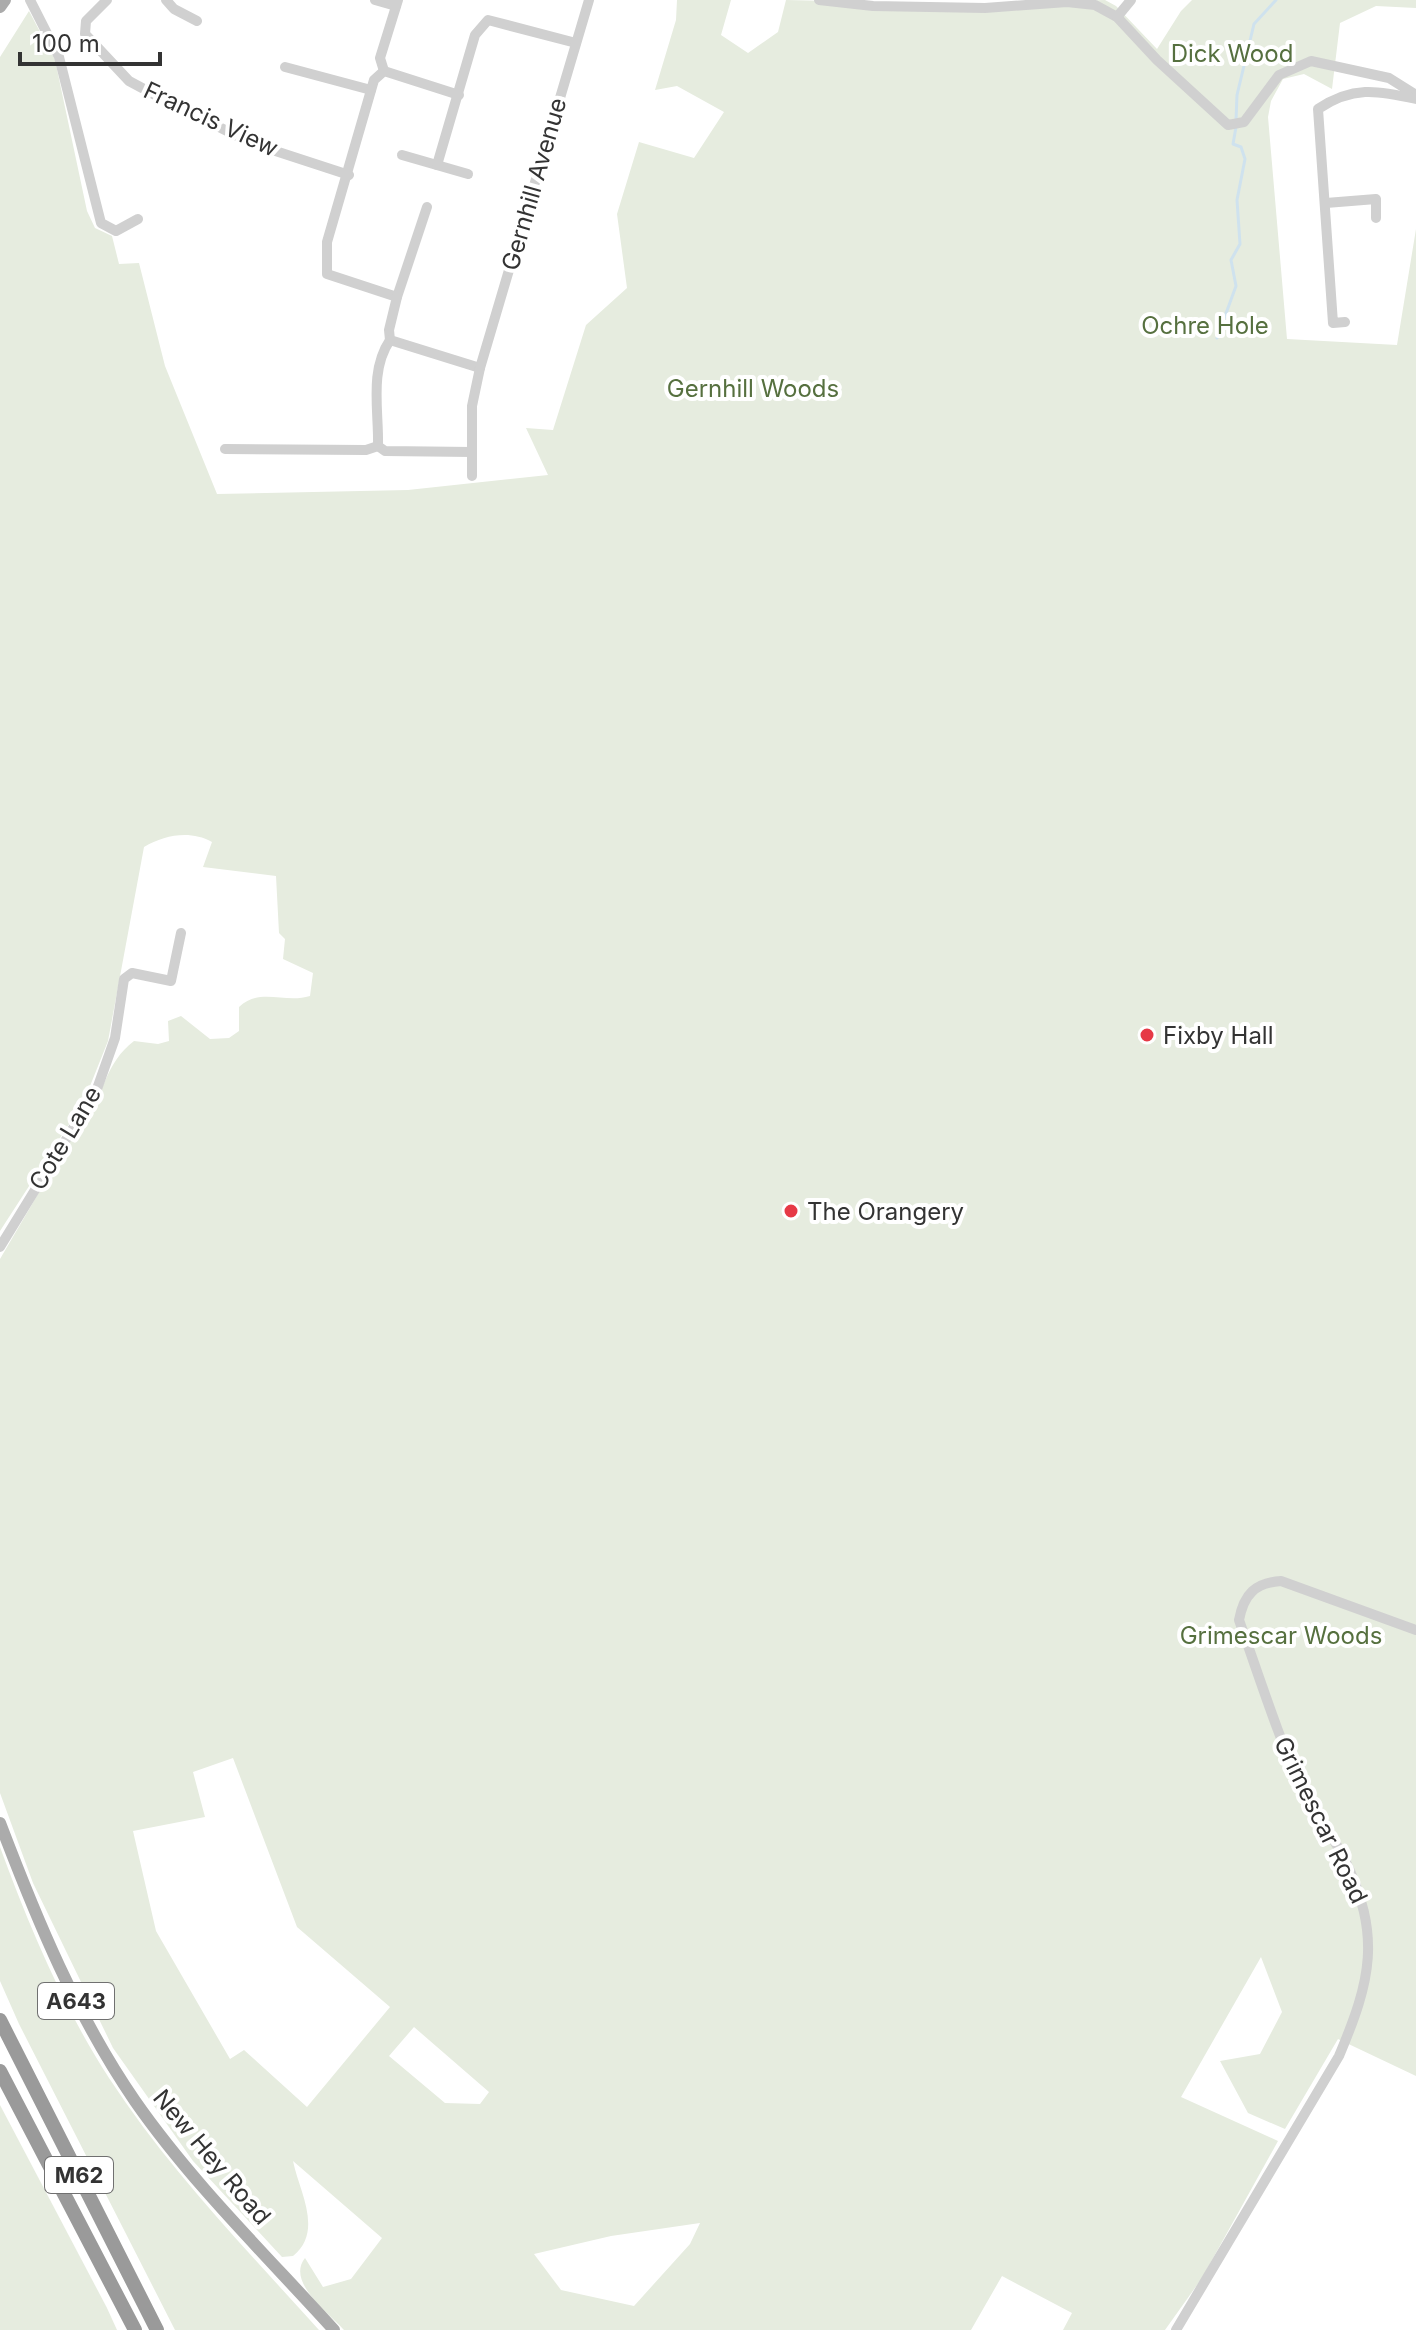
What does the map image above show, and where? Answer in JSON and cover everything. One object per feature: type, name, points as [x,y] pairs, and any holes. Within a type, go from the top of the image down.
[{"type":"highway","name":"M62","points":[[0,2020],[157,2330]]},
{"type":"highway","name":"M62","points":[[0,2071],[135,2330]]},
{"type":"main road","points":[[0,7],[5,0]]},
{"type":"main road","name":"New Hey Road","points":[[0,1823],[63,1976],[122,2081],[182,2162],[334,2330]]},
{"type":"street","points":[[30,0],[59,57],[101,223],[116,231],[138,219]]},
{"type":"street","name":"Francis View","points":[[107,0],[86,21],[85,34],[129,81],[251,143],[349,175]]},
{"type":"street","points":[[166,0],[174,9],[197,21]]},
{"type":"street","points":[[375,0],[397,3],[380,58],[384,71]]},
{"type":"street","name":"Gernhill Avenue","points":[[472,476],[472,406],[480,368],[589,0]]},
{"type":"street","points":[[819,0],[873,6],[985,8],[1067,2],[1095,5],[1117,17],[1157,60],[1228,125],[1244,122],[1279,75],[1311,61],[1339,64],[1389,78],[1416,97]]},
{"type":"street","points":[[1117,17],[1131,0]]},
{"type":"street","points":[[437,165],[475,35],[488,20],[576,43]]},
{"type":"street","points":[[285,67],[371,90]]},
{"type":"street","points":[[384,71],[374,80],[349,175],[327,242],[327,274],[397,297]]},
{"type":"street","points":[[384,71],[459,95]]},
{"type":"street","points":[[1345,322],[1333,323],[1318,109],[1342,93],[1386,92],[1416,97]]},
{"type":"street","points":[[402,155],[468,174]]},
{"type":"street","points":[[1326,203],[1376,195],[1376,218]]},
{"type":"street","points":[[378,446],[377,376],[381,353],[390,340],[397,297],[427,207]]},
{"type":"street","points":[[390,340],[480,368]]},
{"type":"street","points":[[225,449],[366,450],[378,446]]},
{"type":"street","points":[[378,446],[385,451],[472,452]]},
{"type":"street","name":"Cote Lane","points":[[0,1247],[97,1089],[115,1038],[124,979],[132,973],[171,981],[181,933]]},
{"type":"street","name":"Grimescar Road","points":[[1176,2330],[1339,2056],[1359,2009],[1369,1961],[1365,1909],[1343,1856],[1308,1803],[1288,1759],[1239,1620],[1243,1600],[1262,1583],[1281,1581],[1416,1630]]},
{"type":"green space","points":[[677,0],[731,0],[721,35],[748,53],[778,32],[786,0],[966,4],[1105,0],[1116,6],[1157,49],[1181,11],[1192,0],[1416,0],[1416,8],[1376,6],[1340,23],[1332,89],[1304,74],[1283,79],[1271,101],[1268,117],[1287,339],[1397,345],[1416,229],[1416,2076],[1338,2039],[1285,2129],[1248,2113],[1220,2061],[1260,2054],[1282,2012],[1261,1957],[1181,2097],[1278,2141],[1202,2278],[1165,2330],[1063,2330],[1072,2313],[1002,2276],[971,2330],[344,2330],[311,2296],[301,2277],[301,2267],[305,2258],[323,2287],[351,2279],[382,2238],[293,2161],[307,2210],[307,2235],[293,2256],[282,2257],[193,2161],[113,2048],[33,1883],[0,1793],[0,1259],[72,1136],[81,1124],[86,1124],[111,1069],[124,1050],[134,1041],[158,1044],[169,1041],[168,1021],[181,1016],[210,1039],[229,1038],[239,1031],[239,1007],[255,998],[310,996],[313,973],[283,959],[285,939],[279,933],[276,876],[203,867],[212,842],[195,836],[169,837],[144,847],[108,1041],[84,1101],[0,1231],[0,57],[29,11],[55,60],[87,211],[95,228],[112,236],[119,264],[139,263],[165,366],[217,494],[408,490],[548,475],[526,428],[553,430],[586,325],[627,288],[617,214],[639,142],[694,158],[724,112],[677,86],[655,90],[676,20]],"holes":[[[233,1758],[297,1927],[390,2007],[307,2107],[244,2050],[230,2059],[156,1931],[133,1831],[205,1817],[193,1772]],[[414,2027],[489,2092],[480,2104],[445,2103],[389,2056]],[[700,2223],[690,2244],[634,2306],[561,2290],[534,2254],[611,2236]]]},
{"type":"green space","points":[[0,1847],[48,1966],[109,2078],[183,2177],[319,2330],[175,2330],[0,1981]]},
{"type":"green space","points":[[0,2105],[107,2308],[117,2330],[0,2330]]},
{"type":"waterway","points":[[1236,120],[1237,95],[1254,24],[1276,0]]},
{"type":"waterway","points":[[1217,338],[1236,286],[1231,260],[1240,244],[1237,200],[1245,159],[1241,147],[1233,144],[1236,127]]},
{"type":"place","name":"Fixby Hall","points":[[1147,1035]]},
{"type":"place","name":"The Orangery","points":[[791,1211]]},
{"type":"park label","name":"Dick Wood","points":[[1232,53]]},
{"type":"park label","name":"Ochre Hole","points":[[1205,325]]},
{"type":"park label","name":"Gernhill Woods","points":[[753,388]]},
{"type":"park label","name":"Grimescar Woods","points":[[1281,1635]]}]
